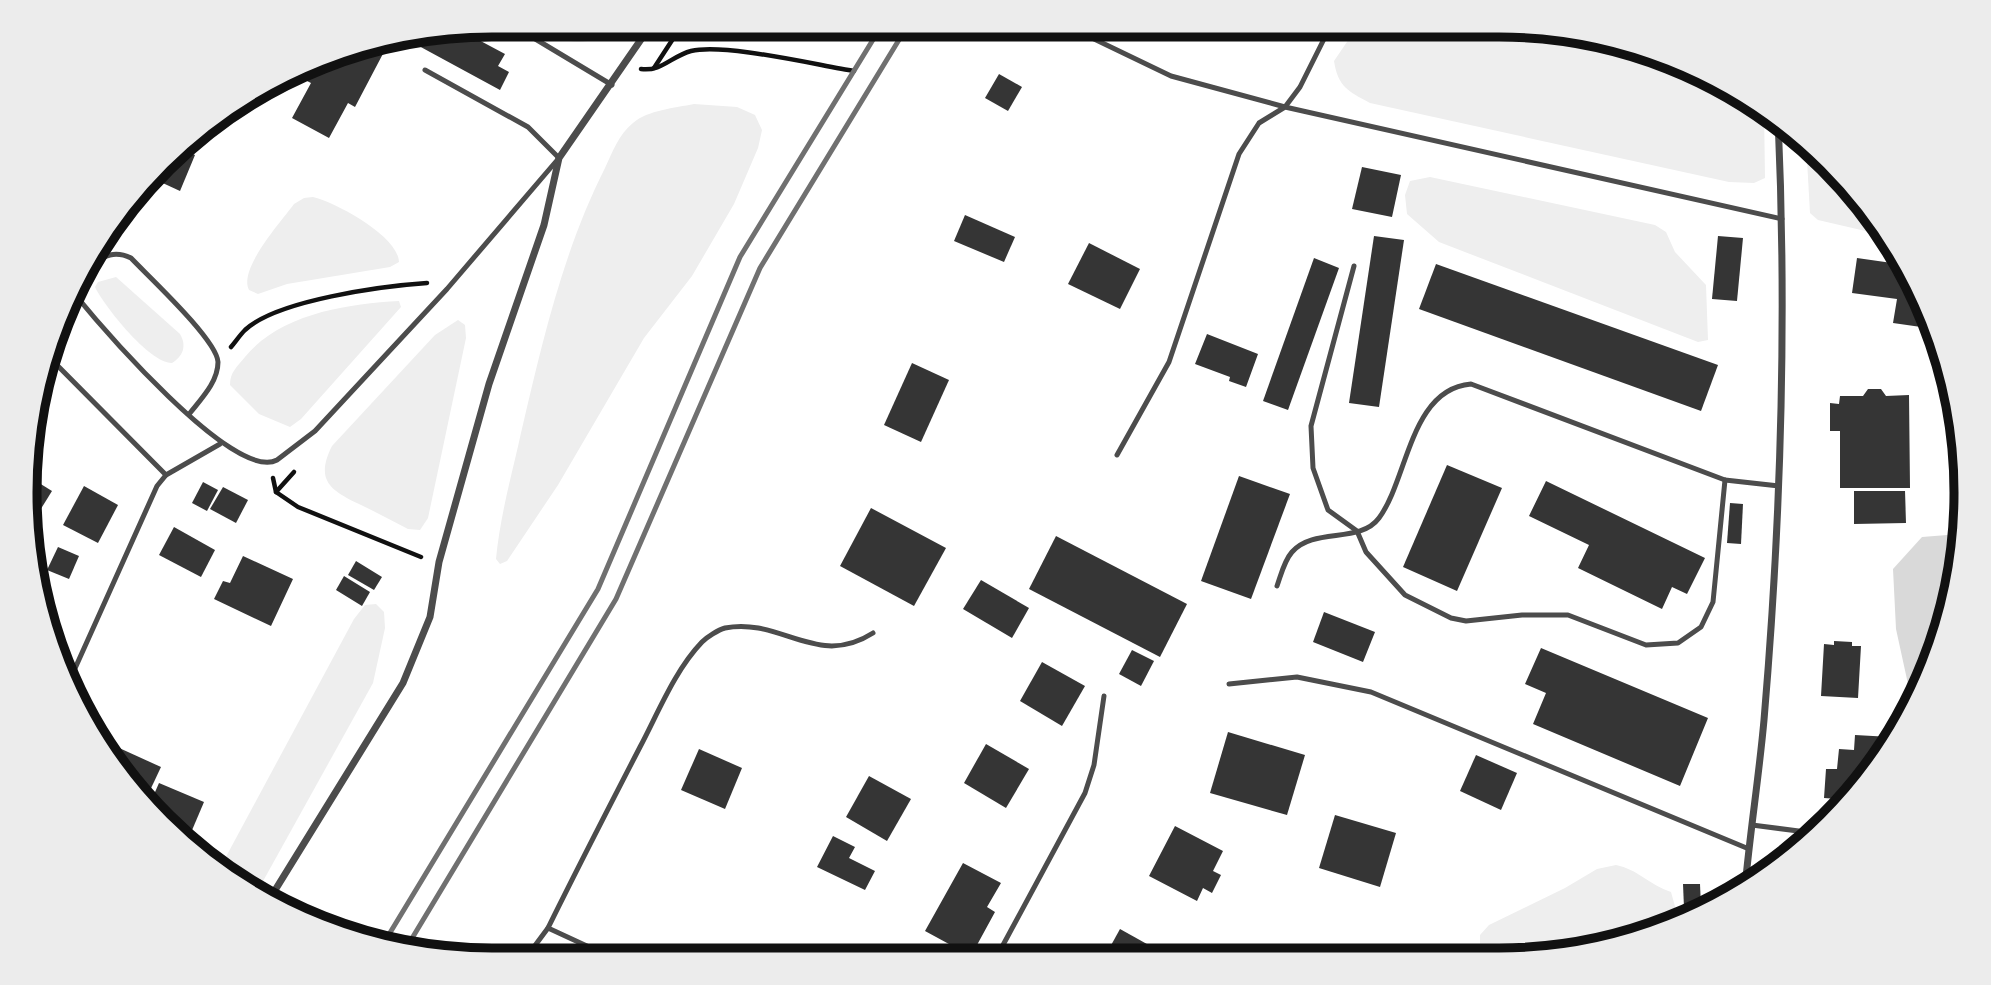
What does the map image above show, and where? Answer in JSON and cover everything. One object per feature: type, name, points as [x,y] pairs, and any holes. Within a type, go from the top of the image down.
[{"type":"street","points":[[274,892],[403,683],[430,617],[439,562],[489,384],[544,225],[559,158],[643,37]]},
{"type":"street","points":[[1746,874],[1764,721],[1779,486],[1783,219],[1779,133]]},
{"type":"lane","points":[[533,37],[612,85]]},
{"type":"lane","points":[[1090,37],[1171,76],[1285,107],[1783,219]]},
{"type":"lane","points":[[1117,455],[1169,362],[1238,154],[1259,123],[1285,107],[1300,87],[1325,37]]},
{"type":"lane","points":[[80,300],[150,381],[190,414],[220,444],[241,455],[270,464],[315,431],[447,289],[559,158],[528,127],[425,70]]},
{"type":"lane","points":[[103,257],[109,253],[120,253],[131,258],[210,342],[218,363],[211,386],[190,414]]},
{"type":"lane","points":[[1354,266],[1311,426],[1312,468],[1328,510],[1357,531],[1366,552],[1405,595],[1451,618],[1466,621],[1522,615],[1568,615],[1646,645],[1678,643],[1701,627],[1713,602],[1725,480]]},
{"type":"lane","points":[[56,364],[166,475]]},
{"type":"lane","points":[[1277,586],[1292,552],[1306,541],[1357,531],[1373,524],[1380,517],[1427,409],[1460,385],[1471,384],[1725,480],[1779,486]]},
{"type":"lane","points":[[73,672],[157,486],[166,475],[220,444]]},
{"type":"lane","points":[[533,948],[548,928],[652,723],[686,664],[704,641],[723,629],[755,628],[827,647],[844,647],[856,644],[873,633]]},
{"type":"lane","points":[[1229,684],[1297,677],[1371,692],[1554,765],[1635,804],[1749,849]]},
{"type":"lane","points":[[1001,948],[1084,793],[1094,765],[1104,696]]},
{"type":"lane","points":[[1752,825],[1803,832]]},
{"type":"lane","points":[[548,928],[591,948]]},
{"type":"path","points":[[652,71],[674,37]]},
{"type":"path","points":[[622,67],[652,71],[691,51],[735,52],[854,71]]},
{"type":"path","points":[[218,363],[246,328],[285,309],[317,300],[411,284],[438,282],[447,289]]},
{"type":"path","points":[[270,464],[276,492],[299,507],[439,562]]},
{"type":"shaded area","points":[[558,37],[591,37],[588,41],[570,41]]},
{"type":"shaded area","points":[[1350,37],[1528,38],[1616,52],[1673,71],[1726,98],[1764,123],[1765,178],[1754,183],[1729,182],[1370,103],[1341,83],[1334,61]]},
{"type":"shaded area","points":[[694,104],[737,107],[755,115],[762,130],[758,148],[734,204],[692,276],[644,338],[558,485],[507,561],[500,564],[496,559],[500,527],[537,365],[555,298],[590,200],[616,144],[628,127],[654,112]]},
{"type":"shaded area","points":[[1807,157],[1841,192],[1872,233],[1818,220],[1810,213]]},
{"type":"shaded area","points":[[1430,177],[1655,225],[1666,232],[1675,252],[1706,285],[1708,340],[1698,342],[1439,242],[1407,214],[1405,195],[1410,181]]},
{"type":"shaded area","points":[[313,197],[365,222],[389,242],[399,262],[390,267],[287,284],[258,294],[249,290],[247,281],[250,270],[262,246],[294,204],[304,198]]},
{"type":"shaded area","points":[[116,277],[180,334],[183,350],[172,363],[163,361],[140,344],[100,296],[95,287],[98,282]]},
{"type":"shaded area","points":[[399,301],[401,307],[301,419],[290,427],[259,414],[230,385],[234,370],[259,342],[295,321],[336,309]]},
{"type":"shaded area","points":[[458,320],[465,325],[466,338],[428,518],[420,530],[408,529],[333,488],[325,476],[327,458],[332,446],[435,335]]},
{"type":"shaded area","points":[[1952,534],[1939,610],[1920,667],[1909,689],[1896,629],[1893,569],[1922,537]]},
{"type":"shaded area","points":[[376,604],[384,612],[385,628],[373,683],[261,885],[224,860],[354,619],[365,605]]},
{"type":"shaded area","points":[[1616,865],[1630,870],[1671,892],[1676,910],[1670,915],[1645,924],[1587,939],[1528,947],[1480,948],[1480,935],[1489,925],[1565,888],[1597,869]]},
{"type":"building","points":[[474,38],[505,54],[498,66],[509,72],[500,90],[415,44]]},
{"type":"building","points":[[385,50],[355,107],[348,103],[329,138],[292,118],[311,83],[302,79],[346,61]]},
{"type":"building","points":[[999,74],[1022,87],[1008,111],[985,98]]},
{"type":"building","points":[[189,152],[195,155],[180,191],[160,182]]},
{"type":"building","points":[[1362,167],[1401,175],[1392,217],[1352,209]]},
{"type":"building","points":[[965,215],[1015,237],[1004,262],[954,241]]},
{"type":"building","points":[[1374,236],[1404,240],[1379,407],[1349,403]]},
{"type":"building","points":[[1718,236],[1743,238],[1737,301],[1712,299]]},
{"type":"building","points":[[1089,243],[1140,269],[1120,309],[1068,284]]},
{"type":"building","points":[[1314,258],[1339,268],[1288,410],[1263,401]]},
{"type":"building","points":[[1857,258],[1892,263],[1923,327],[1893,323],[1897,299],[1852,293]]},
{"type":"building","points":[[1436,264],[1718,365],[1701,411],[1419,309]]},
{"type":"building","points":[[1207,334],[1258,354],[1246,387],[1229,381],[1230,377],[1195,364]]},
{"type":"building","points":[[912,363],[949,380],[921,442],[884,425]]},
{"type":"building","points":[[1868,389],[1881,389],[1886,396],[1909,395],[1910,488],[1840,488],[1840,431],[1830,431],[1830,403],[1839,404],[1840,396],[1863,396]]},
{"type":"building","points":[[1447,465],[1502,488],[1457,591],[1403,567]]},
{"type":"building","points":[[1239,476],[1290,494],[1251,599],[1201,581]]},
{"type":"building","points":[[1546,481],[1705,558],[1687,594],[1672,587],[1662,609],[1578,568],[1589,545],[1529,516]]},
{"type":"building","points":[[37,482],[52,491],[38,511]]},
{"type":"building","points":[[203,482],[218,490],[207,511],[192,503]]},
{"type":"building","points":[[84,486],[118,505],[98,543],[63,525]]},
{"type":"building","points":[[223,487],[248,500],[236,523],[210,509]]},
{"type":"building","points":[[1854,491],[1905,491],[1906,523],[1854,524]]},
{"type":"building","points":[[1730,503],[1743,504],[1741,544],[1727,543]]},
{"type":"building","points":[[871,508],[946,548],[914,606],[840,566]]},
{"type":"building","points":[[174,527],[215,550],[201,577],[159,555]]},
{"type":"building","points":[[1056,536],[1187,604],[1160,657],[1029,589]]},
{"type":"building","points":[[58,547],[79,556],[69,579],[47,570]]},
{"type":"building","points":[[243,556],[293,579],[271,626],[214,599],[223,581],[230,583]]},
{"type":"building","points":[[356,561],[382,577],[374,590],[348,575]]},
{"type":"building","points":[[344,576],[370,592],[362,606],[336,590]]},
{"type":"building","points":[[981,580],[1029,608],[1012,638],[963,609]]},
{"type":"building","points":[[1324,612],[1375,632],[1363,662],[1313,642]]},
{"type":"building","points":[[1834,641],[1852,642],[1852,646],[1861,646],[1858,698],[1821,696],[1824,644],[1834,645]]},
{"type":"building","points":[[1541,648],[1708,718],[1680,786],[1533,724],[1546,693],[1525,684]]},
{"type":"building","points":[[1132,650],[1154,661],[1141,686],[1119,674]]},
{"type":"building","points":[[1042,662],[1085,686],[1062,726],[1020,701]]},
{"type":"building","points":[[1228,732],[1305,755],[1287,815],[1210,793]]},
{"type":"building","points":[[1855,735],[1883,737],[1836,799],[1824,798],[1826,769],[1837,769],[1839,749],[1854,750]]},
{"type":"building","points":[[986,744],[1029,769],[1006,808],[964,783]]},
{"type":"building","points":[[117,747],[161,767],[149,792],[131,770]]},
{"type":"building","points":[[699,749],[742,768],[725,809],[681,790]]},
{"type":"building","points":[[1476,755],[1517,773],[1501,810],[1460,791]]},
{"type":"building","points":[[869,776],[911,799],[887,841],[846,817]]},
{"type":"building","points":[[159,783],[204,802],[191,834],[170,815],[153,796]]},
{"type":"building","points":[[1335,815],[1396,833],[1380,887],[1319,868]]},
{"type":"building","points":[[1175,826],[1223,851],[1213,871],[1221,875],[1212,893],[1203,888],[1197,901],[1149,876]]},
{"type":"building","points":[[833,836],[855,847],[849,858],[875,871],[865,890],[817,867]]},
{"type":"building","points":[[963,863],[1001,883],[987,907],[995,912],[975,948],[956,948],[925,931]]},
{"type":"building","points":[[1683,884],[1700,884],[1701,901],[1684,908]]},
{"type":"building","points":[[1120,929],[1154,948],[1110,948]]},
{"type":"railway","points":[[388,936],[598,589],[740,257],[875,37]]},
{"type":"railway","points":[[411,940],[616,599],[760,268],[901,37]]}]
